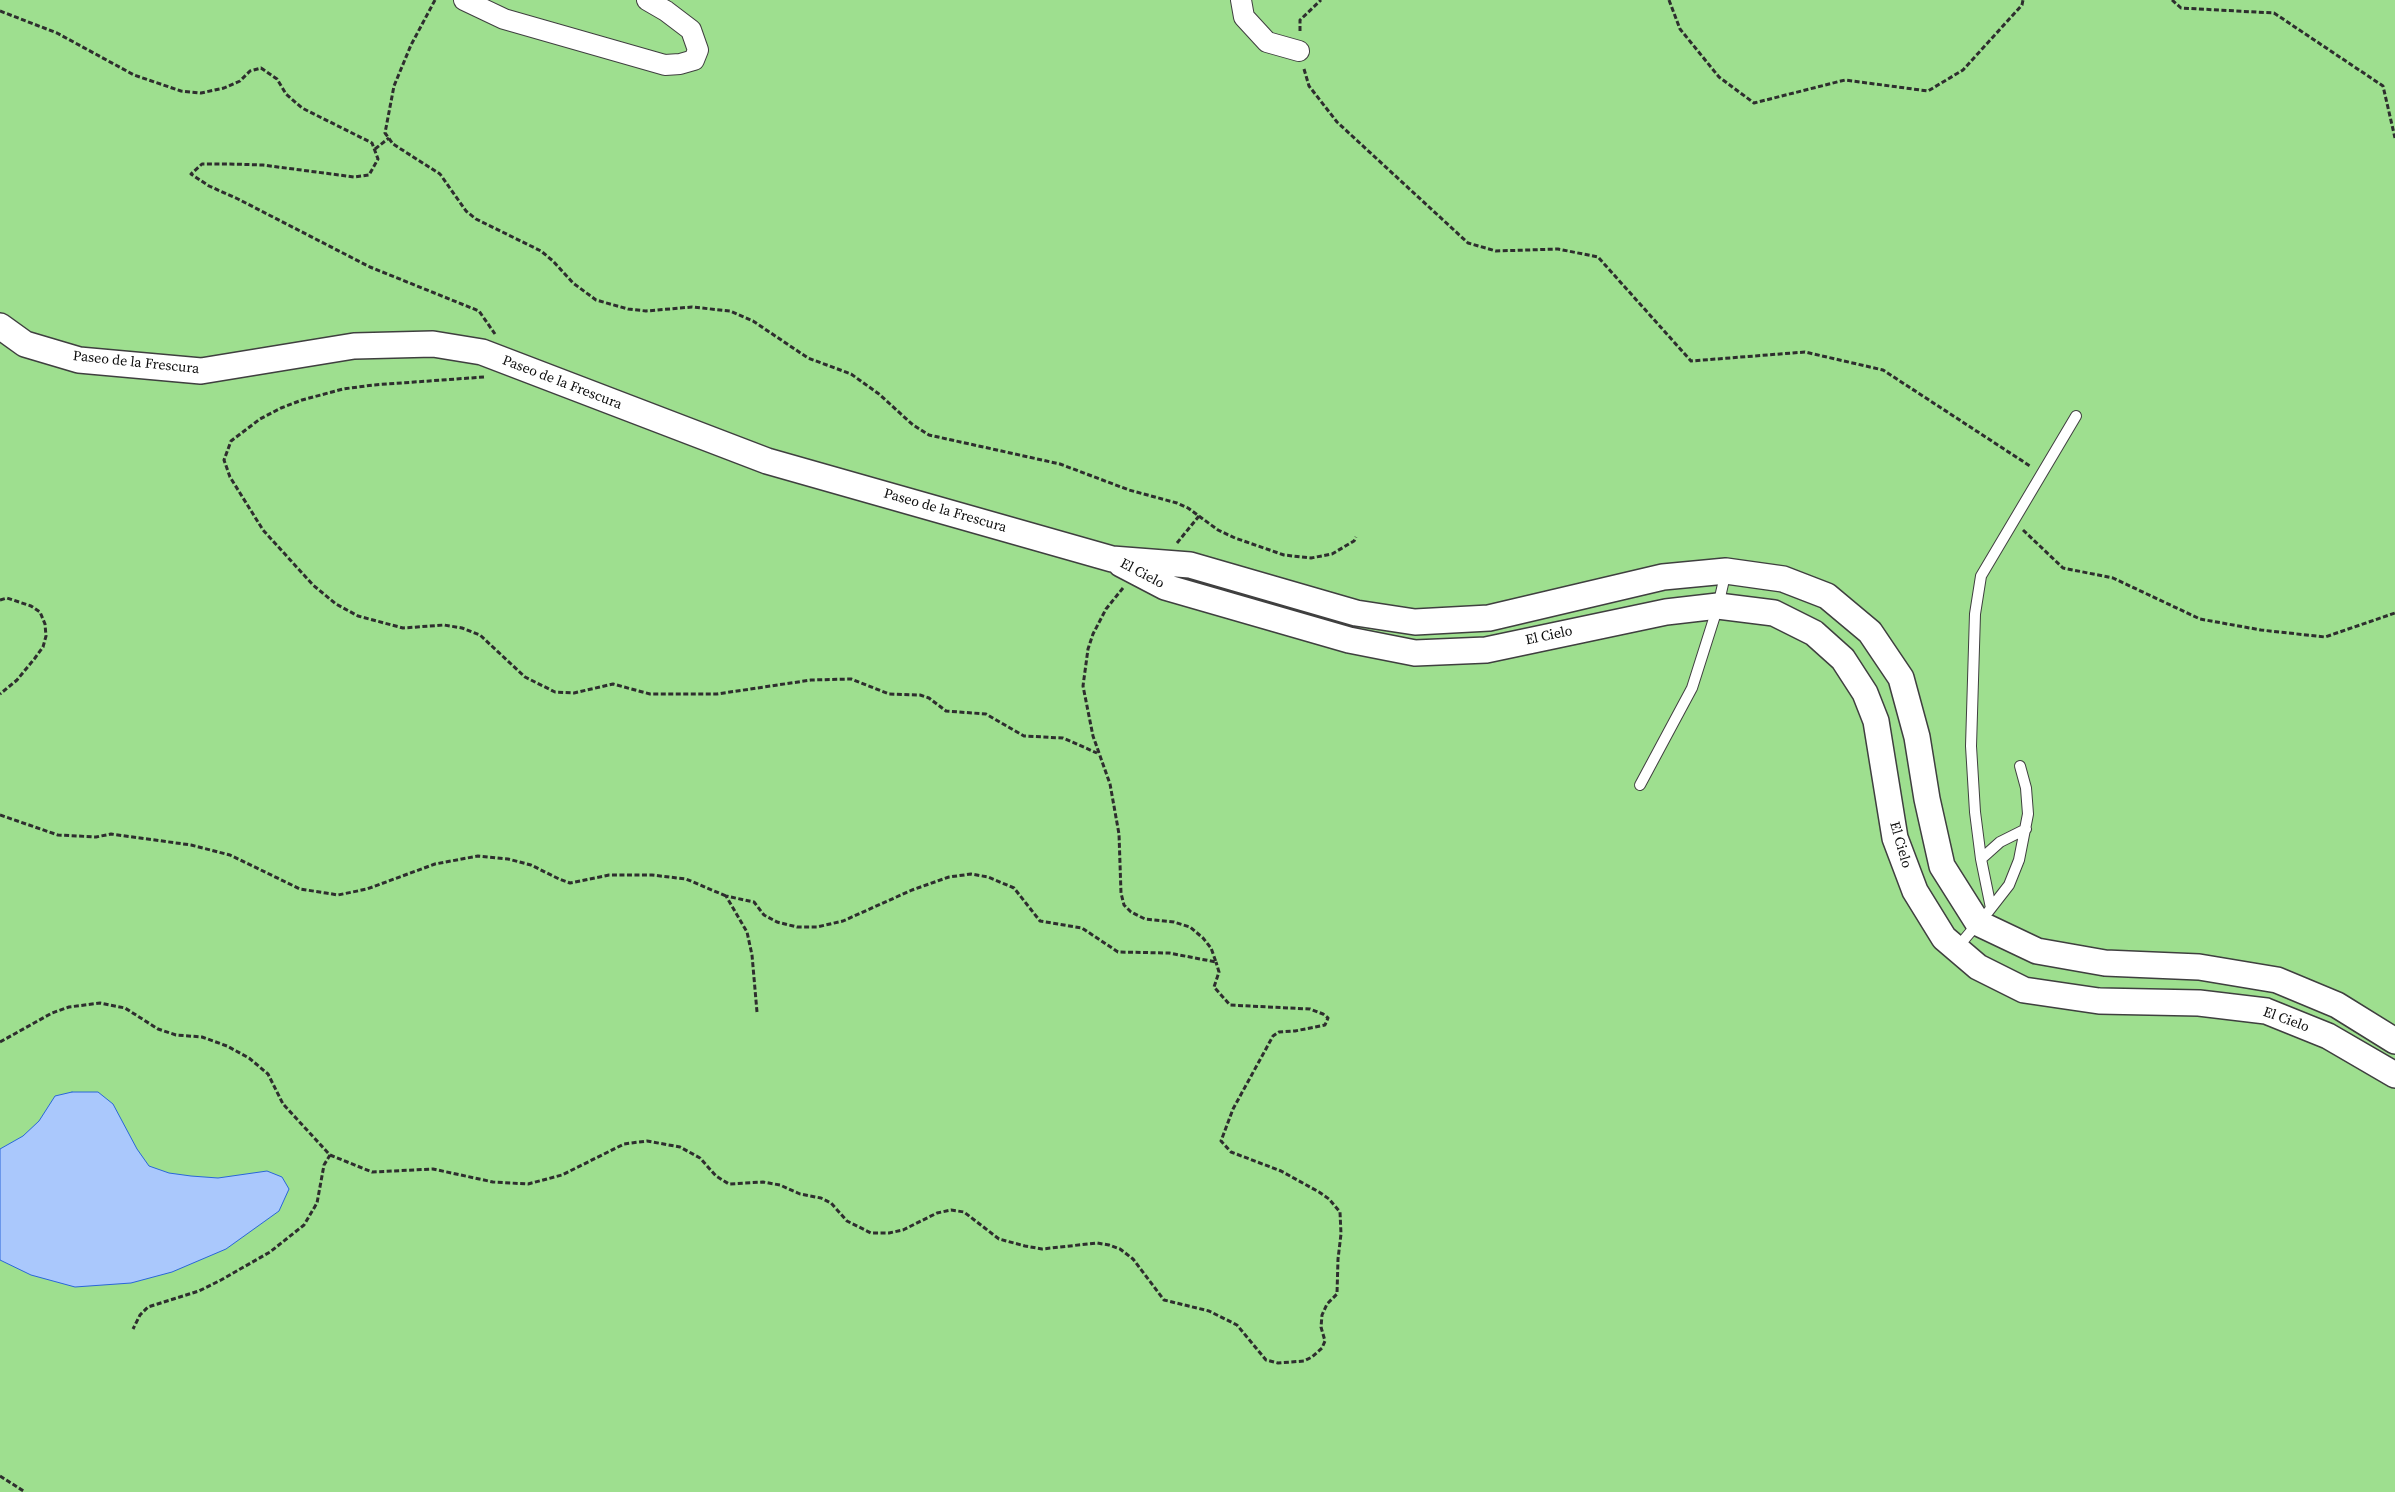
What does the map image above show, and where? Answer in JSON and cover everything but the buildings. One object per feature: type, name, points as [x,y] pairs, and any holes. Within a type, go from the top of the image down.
[{"type":"street","points":[[464,0],[504,19],[664,65],[680,64],[694,60],[698,50],[691,30],[666,11],[647,0]]},
{"type":"street","points":[[1242,0],[1244,16],[1267,42],[1299,51]]},
{"type":"street","name":"Paseo de la Frescura","points":[[0,326],[25,344],[80,360],[201,371],[354,346],[433,344],[482,352],[767,461],[1112,559]]},
{"type":"street","name":"El Cielo","points":[[1112,559],[1151,569],[1190,565],[1356,613],[1415,622],[1489,618],[1663,577],[1726,571],[1783,579],[1827,596],[1870,632],[1901,678],[1917,737],[1927,799],[1942,866],[1985,916]]},
{"type":"street","name":"El Cielo","points":[[1151,569],[1165,587],[1349,640],[1415,653],[1486,650],[1666,612],[1718,606],[1774,613],[1814,633],[1843,659],[1865,693],[1876,721],[1895,838],[1915,891],[1944,938],[1978,967],[2024,990],[2098,1001],[2199,1003],[2266,1011],[2328,1036],[2395,1075]]},
{"type":"street","points":[[1985,916],[2037,952],[2105,963],[2199,967],[2277,980],[2337,1005],[2395,1041]]},
{"type":"lane","points":[[1985,916],[1974,812],[1971,746],[1975,614],[1981,576],[2076,416]]},
{"type":"lane","points":[[1640,785],[1692,688],[1718,606],[1726,571]]},
{"type":"lane","points":[[1957,949],[2009,884],[2019,860],[2028,814],[2026,788],[2020,766]]},
{"type":"lane","points":[[1980,859],[2000,842],[2026,829]]},
{"type":"path","points":[[435,0],[411,45],[394,86],[385,132],[405,152],[440,174],[466,211],[476,219],[541,251],[554,261],[573,283],[596,300],[628,309],[646,311],[692,307],[730,311],[753,321],[808,358],[851,374],[879,394],[913,425],[929,435],[1060,464],[1129,490],[1177,503],[1218,530],[1284,555],[1310,558],[1332,554],[1354,541],[1356,537]]},
{"type":"path","points":[[1321,0],[1300,20],[1299,51],[1309,86],[1337,122],[1468,243],[1496,252],[1558,249],[1598,256],[1692,361],[1805,352],[1883,370],[2042,474]]},
{"type":"path","points":[[1669,0],[1680,29],[1685,36],[1719,77],[1754,103],[1845,80],[1928,91],[1964,70],[2022,5],[2023,0]]},
{"type":"path","points":[[2172,0],[2181,8],[2274,13],[2383,86],[2395,138]]},
{"type":"path","points":[[0,11],[57,33],[134,76],[181,91],[201,93],[224,88],[240,81],[250,71],[261,68],[277,79],[286,94],[302,108],[372,143],[378,159],[369,175],[354,176],[263,165],[230,164],[202,164],[192,174],[209,186],[238,198],[370,267],[479,311],[496,336],[502,360],[491,376],[351,388],[281,408],[260,419],[231,441],[224,460],[230,476],[263,530],[313,585],[336,604],[358,616],[403,628],[444,625],[462,628],[480,635],[525,677],[555,692],[574,693],[613,684],[650,694],[717,694],[811,680],[851,679],[889,694],[920,695],[929,698],[946,711],[986,714],[1024,736],[1064,738],[1097,753]]},
{"type":"path","points":[[375,149],[389,138]]},
{"type":"path","points":[[0,1042],[52,1013],[69,1007],[100,1003],[125,1008],[158,1029],[176,1035],[202,1037],[228,1046],[248,1058],[268,1074],[283,1104],[330,1155],[372,1172],[433,1169],[494,1182],[528,1184],[562,1175],[624,1144],[648,1142],[680,1147],[700,1158],[716,1176],[729,1184],[763,1182],[800,1194],[821,1198],[830,1203],[847,1221],[871,1233],[889,1233],[903,1230],[937,1212],[951,1210],[964,1212],[999,1239],[1025,1246],[1042,1249],[1096,1244],[1109,1245],[1133,1259],[1164,1300],[1209,1311],[1237,1325],[1266,1360],[1278,1363],[1304,1361],[1322,1348],[1325,1341],[1321,1327],[1322,1314],[1327,1304],[1337,1294],[1341,1228],[1340,1212],[1329,1198],[1319,1192],[1280,1171],[1231,1152],[1221,1141],[1233,1109],[1273,1036],[1279,1032],[1325,1025],[1328,1018],[1324,1014],[1310,1010],[1230,1005],[1214,988],[1219,972],[1211,948],[1203,938],[1190,927],[1174,922],[1146,919],[1131,912],[1124,905],[1121,893],[1119,834],[1110,784],[1097,753],[1083,686],[1088,649],[1106,609],[1123,588],[1151,569],[1176,545],[1199,516]]},
{"type":"path","points":[[2014,520],[2063,568],[2113,578],[2200,619],[2261,630],[2325,636],[2395,612]]},
{"type":"path","points":[[0,600],[7,598],[31,606],[40,612],[45,624],[46,636],[43,647],[35,658],[17,680],[0,694]]},
{"type":"path","points":[[0,815],[58,835],[96,837],[111,834],[192,845],[230,855],[300,889],[326,894],[338,895],[367,889],[435,864],[478,856],[508,859],[531,865],[570,883],[609,875],[652,875],[686,879],[726,896],[754,902],[764,915],[777,922],[797,927],[817,927],[842,921],[949,876],[971,874],[988,876],[1014,888],[1040,921],[1082,928],[1118,952],[1169,953],[1216,962]]},
{"type":"path","points":[[726,896],[747,932],[752,955],[757,1012]]},
{"type":"path","points":[[133,1329],[140,1315],[148,1307],[199,1291],[221,1280],[270,1252],[304,1225],[317,1203],[324,1165],[330,1155]]},
{"type":"path","points":[[0,1476],[25,1492]]},
{"type":"green space","points":[[0,0],[2395,0],[2395,1492],[0,1492]]},
{"type":"water","points":[[72,1092],[98,1092],[113,1104],[137,1149],[149,1166],[169,1173],[191,1176],[218,1178],[267,1171],[282,1177],[289,1189],[279,1211],[226,1249],[172,1272],[131,1283],[75,1287],[31,1275],[0,1260],[0,1149],[23,1136],[39,1121],[55,1096]]}]
